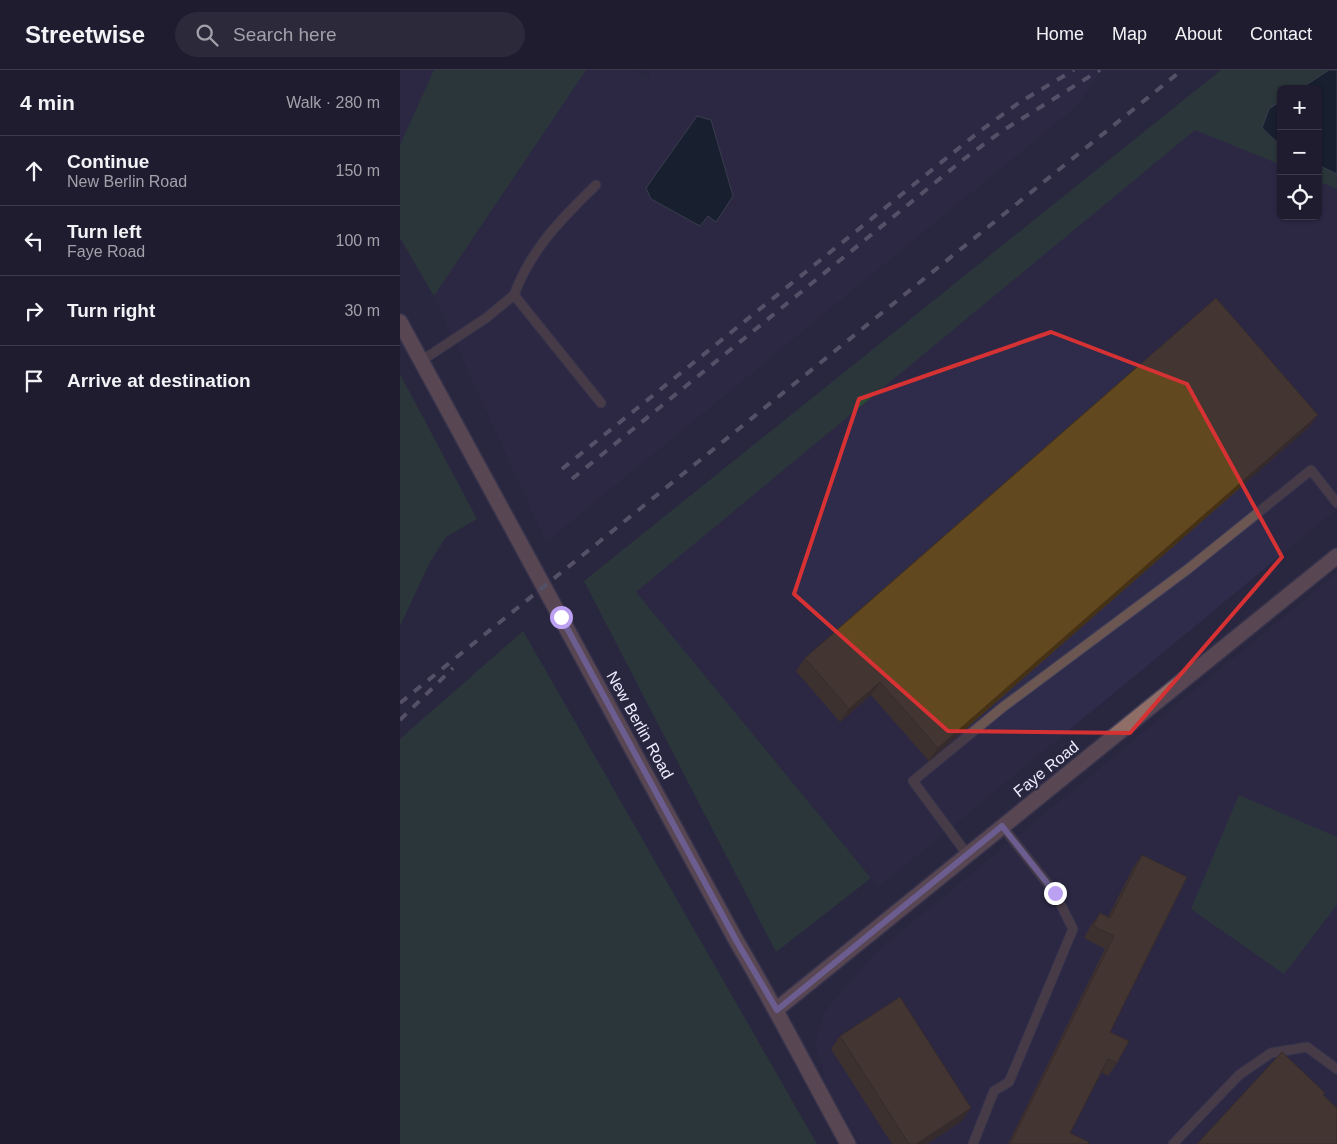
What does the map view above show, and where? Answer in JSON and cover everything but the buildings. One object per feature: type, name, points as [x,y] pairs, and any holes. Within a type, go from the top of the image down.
[{"type":"street","name":"New Berlin Road","points":[[400,322],[737,942],[777,1010],[809,1075],[848,1144]]},
{"type":"street","name":"Faye Road","points":[[777,1010],[967,854],[1337,556]]},
{"type":"lane","points":[[421,361],[486,318],[514,296],[521,276],[536,250],[553,227],[596,185]]},
{"type":"lane","points":[[514,296],[601,403]]},
{"type":"lane","points":[[967,854],[913,781],[1011,701],[1188,569],[1311,470],[1337,503]]},
{"type":"lane","points":[[974,1144],[994,1091],[1009,1082],[1073,929],[1055,893],[1002,826]]},
{"type":"lane","points":[[1174,1144],[1239,1075],[1271,1053],[1307,1048],[1337,1069]]},
{"type":"highlighted area","points":[[1051,332],[1187,384],[1282,557],[1130,733],[948,731],[794,594],[859,399]]},
{"type":"shaded area","points":[[400,70],[434,70],[400,145]]},
{"type":"shaded area","points":[[586,70],[631,70],[648,78],[651,70],[1100,70],[1078,105],[546,542],[434,296]]},
{"type":"shaded area","points":[[1329,70],[1337,70],[1337,174],[1322,167],[1322,85],[1306,85]]},
{"type":"shaded area","points":[[1277,104],[1277,142],[1262,128],[1269,109]]},
{"type":"shaded area","points":[[697,116],[711,120],[733,196],[716,222],[708,216],[700,226],[651,199],[646,188]]},
{"type":"shaded area","points":[[1195,130],[1277,163],[1277,220],[1322,220],[1322,183],[1337,189],[1337,509],[879,887],[636,592]]},
{"type":"shaded area","points":[[1337,573],[1337,837],[1239,796],[1284,974],[1337,905],[1337,1144],[861,1144],[830,1093],[815,1045],[823,1014],[874,954]]},
{"type":"green space","points":[[434,70],[586,70],[434,296],[400,238],[400,145]]},
{"type":"green space","points":[[1221,70],[1329,70],[1306,85],[1277,85],[1277,104],[1269,109],[1262,128],[1277,142],[1277,163],[1195,130],[636,592],[871,878],[776,952],[584,581]]},
{"type":"green space","points":[[1322,167],[1337,174],[1337,189],[1322,183]]},
{"type":"green space","points":[[400,374],[477,519],[446,537],[430,562],[400,626]]},
{"type":"green space","points":[[523,631],[817,1144],[400,1144],[400,739]]},
{"type":"green space","points":[[1239,795],[1337,837],[1337,905],[1284,974],[1191,909]]},
{"type":"railway","points":[[562,469],[980,131],[1020,102],[1074,70]]},
{"type":"railway","points":[[572,479],[964,159],[1002,131],[1100,70]]},
{"type":"railway","points":[[400,703],[1182,70]]},
{"type":"railway","points":[[400,720],[453,668]]},
{"type":"route","points":[[561,617],[737,942],[777,1010],[858,946],[1002,826],[1055,893]]}]
